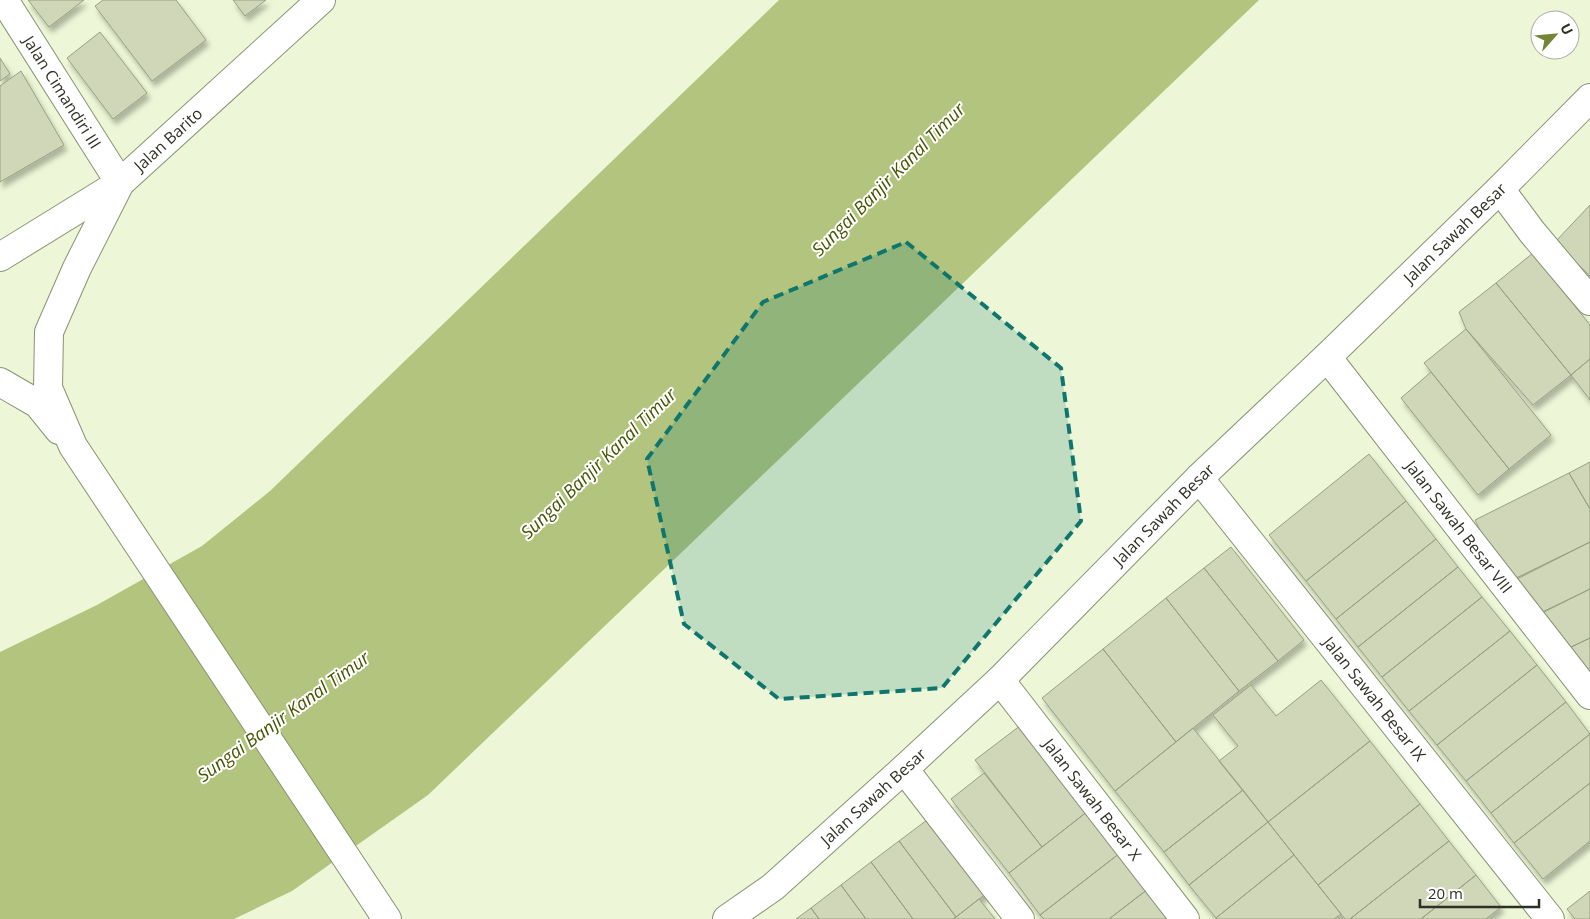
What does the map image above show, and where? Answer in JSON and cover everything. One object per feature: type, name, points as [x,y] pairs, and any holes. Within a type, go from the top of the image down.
[{"type":"street","name":"Jalan Cimandiri III","points":[[4,0],[120,183]]},
{"type":"street","name":"Jalan Barito","points":[[0,257],[120,183],[321,0]]},
{"type":"street","name":"Jalan Sawah Besar","points":[[728,919],[772,887],[1000,680],[1199,478],[1327,358],[1590,98]]},
{"type":"street","points":[[74,446],[48,388],[49,332],[77,268],[120,183]]},
{"type":"street","points":[[1500,189],[1532,232],[1590,301]]},
{"type":"street","name":"Jalan Sawah Besar VIII","points":[[1327,358],[1590,695]]},
{"type":"street","points":[[0,382],[38,404],[74,446],[387,919]]},
{"type":"street","name":"Jalan Sawah Besar IX","points":[[1199,478],[1550,919]]},
{"type":"street","name":"Jalan Sawah Besar X","points":[[1000,680],[1185,919]]},
{"type":"street","points":[[904,769],[1020,919]]},
{"type":"highlighted area","points":[[906,242],[1061,368],[1081,521],[942,688],[779,699],[684,624],[647,459],[763,302]]},
{"type":"water","name":"Sungai Banjir Kanal Timur","points":[[779,0],[1259,0],[428,795],[292,891],[234,919],[0,919],[0,652],[97,605],[202,546],[270,491]]},
{"type":"building","points":[[28,0],[84,0],[49,27]]},
{"type":"building","points":[[103,0],[176,0],[206,40],[152,81],[95,6]]},
{"type":"building","points":[[233,0],[266,0],[245,16]]},
{"type":"building","points":[[100,32],[147,93],[113,119],[67,58]]},
{"type":"building","points":[[0,58],[10,74],[0,81]]},
{"type":"building","points":[[21,71],[64,145],[0,182],[0,86]]},
{"type":"building","points":[[1590,205],[1590,276],[1555,242]]},
{"type":"building","points":[[1533,253],[1590,325],[1590,359],[1571,375],[1496,283]]},
{"type":"building","points":[[1496,283],[1571,375],[1533,405],[1466,329],[1459,312]]},
{"type":"building","points":[[1466,329],[1551,435],[1509,469],[1424,363]]},
{"type":"building","points":[[1590,359],[1590,400],[1571,375]]},
{"type":"building","points":[[1431,372],[1509,469],[1478,495],[1401,398]]},
{"type":"building","points":[[1369,454],[1406,501],[1306,581],[1269,535]]},
{"type":"building","points":[[1590,462],[1590,509],[1569,473]]},
{"type":"building","points":[[1569,473],[1590,509],[1590,542],[1506,583],[1475,520]]},
{"type":"building","points":[[1406,501],[1436,539],[1336,619],[1306,581]]},
{"type":"building","points":[[1436,539],[1458,567],[1358,647],[1336,619]]},
{"type":"building","points":[[1590,542],[1590,589],[1536,615],[1517,579]]},
{"type":"building","points":[[1231,547],[1304,640],[1278,661],[1204,568]]},
{"type":"building","points":[[1458,567],[1482,597],[1382,677],[1358,647]]},
{"type":"building","points":[[1204,568],[1278,661],[1239,691],[1166,598]]},
{"type":"building","points":[[1590,589],[1590,638],[1569,648],[1542,613]]},
{"type":"building","points":[[1482,597],[1510,631],[1409,711],[1382,677]]},
{"type":"building","points":[[1166,598],[1239,691],[1176,742],[1103,649]]},
{"type":"building","points":[[1510,631],[1537,665],[1437,745],[1409,711]]},
{"type":"building","points":[[1590,638],[1590,683],[1569,648]]},
{"type":"building","points":[[1103,649],[1176,742],[1115,791],[1042,698]]},
{"type":"building","points":[[1537,665],[1566,702],[1466,781],[1437,745]]},
{"type":"building","points":[[1321,680],[1370,741],[1268,822],[1219,761],[1238,746],[1213,715],[1251,685],[1276,716]]},
{"type":"building","points":[[1566,702],[1590,734],[1491,813],[1466,781]]},
{"type":"building","points":[[1021,725],[1088,811],[1042,847],[975,760]]},
{"type":"building","points":[[1193,728],[1243,790],[1164,852],[1115,791]]},
{"type":"building","points":[[1590,734],[1590,783],[1514,843],[1491,813]]},
{"type":"building","points":[[1370,741],[1420,804],[1318,885],[1268,822]]},
{"type":"building","points":[[984,773],[1042,847],[1009,873],[951,799]]},
{"type":"building","points":[[1590,783],[1590,841],[1543,879],[1514,843]]},
{"type":"building","points":[[1243,790],[1268,822],[1189,885],[1164,852]]},
{"type":"building","points":[[1420,804],[1449,841],[1350,919],[1345,919],[1318,885]]},
{"type":"building","points":[[1088,811],[1120,853],[1040,915],[1009,873]]},
{"type":"building","points":[[931,817],[988,892],[956,917],[899,841]]},
{"type":"building","points":[[1268,822],[1294,855],[1216,918],[1189,885]]},
{"type":"building","points":[[899,841],[956,917],[953,919],[913,919],[871,862]]},
{"type":"building","points":[[1449,841],[1476,875],[1421,919],[1350,919]]},
{"type":"building","points":[[1120,853],[1148,889],[1109,919],[1044,919],[1040,915]]},
{"type":"building","points":[[1294,855],[1341,914],[1334,919],[1216,918]]},
{"type":"building","points":[[871,862],[913,919],[866,919],[841,885]]},
{"type":"building","points":[[1476,875],[1501,907],[1486,919],[1421,919]]},
{"type":"building","points":[[841,885],[866,919],[819,919],[811,908]]},
{"type":"building","points":[[1148,889],[1171,919],[1109,919]]},
{"type":"building","points":[[1590,891],[1590,919],[1575,919],[1567,909]]},
{"type":"building","points":[[979,899],[995,919],[953,919],[956,917]]},
{"type":"building","points":[[811,908],[819,919],[796,919]]}]
